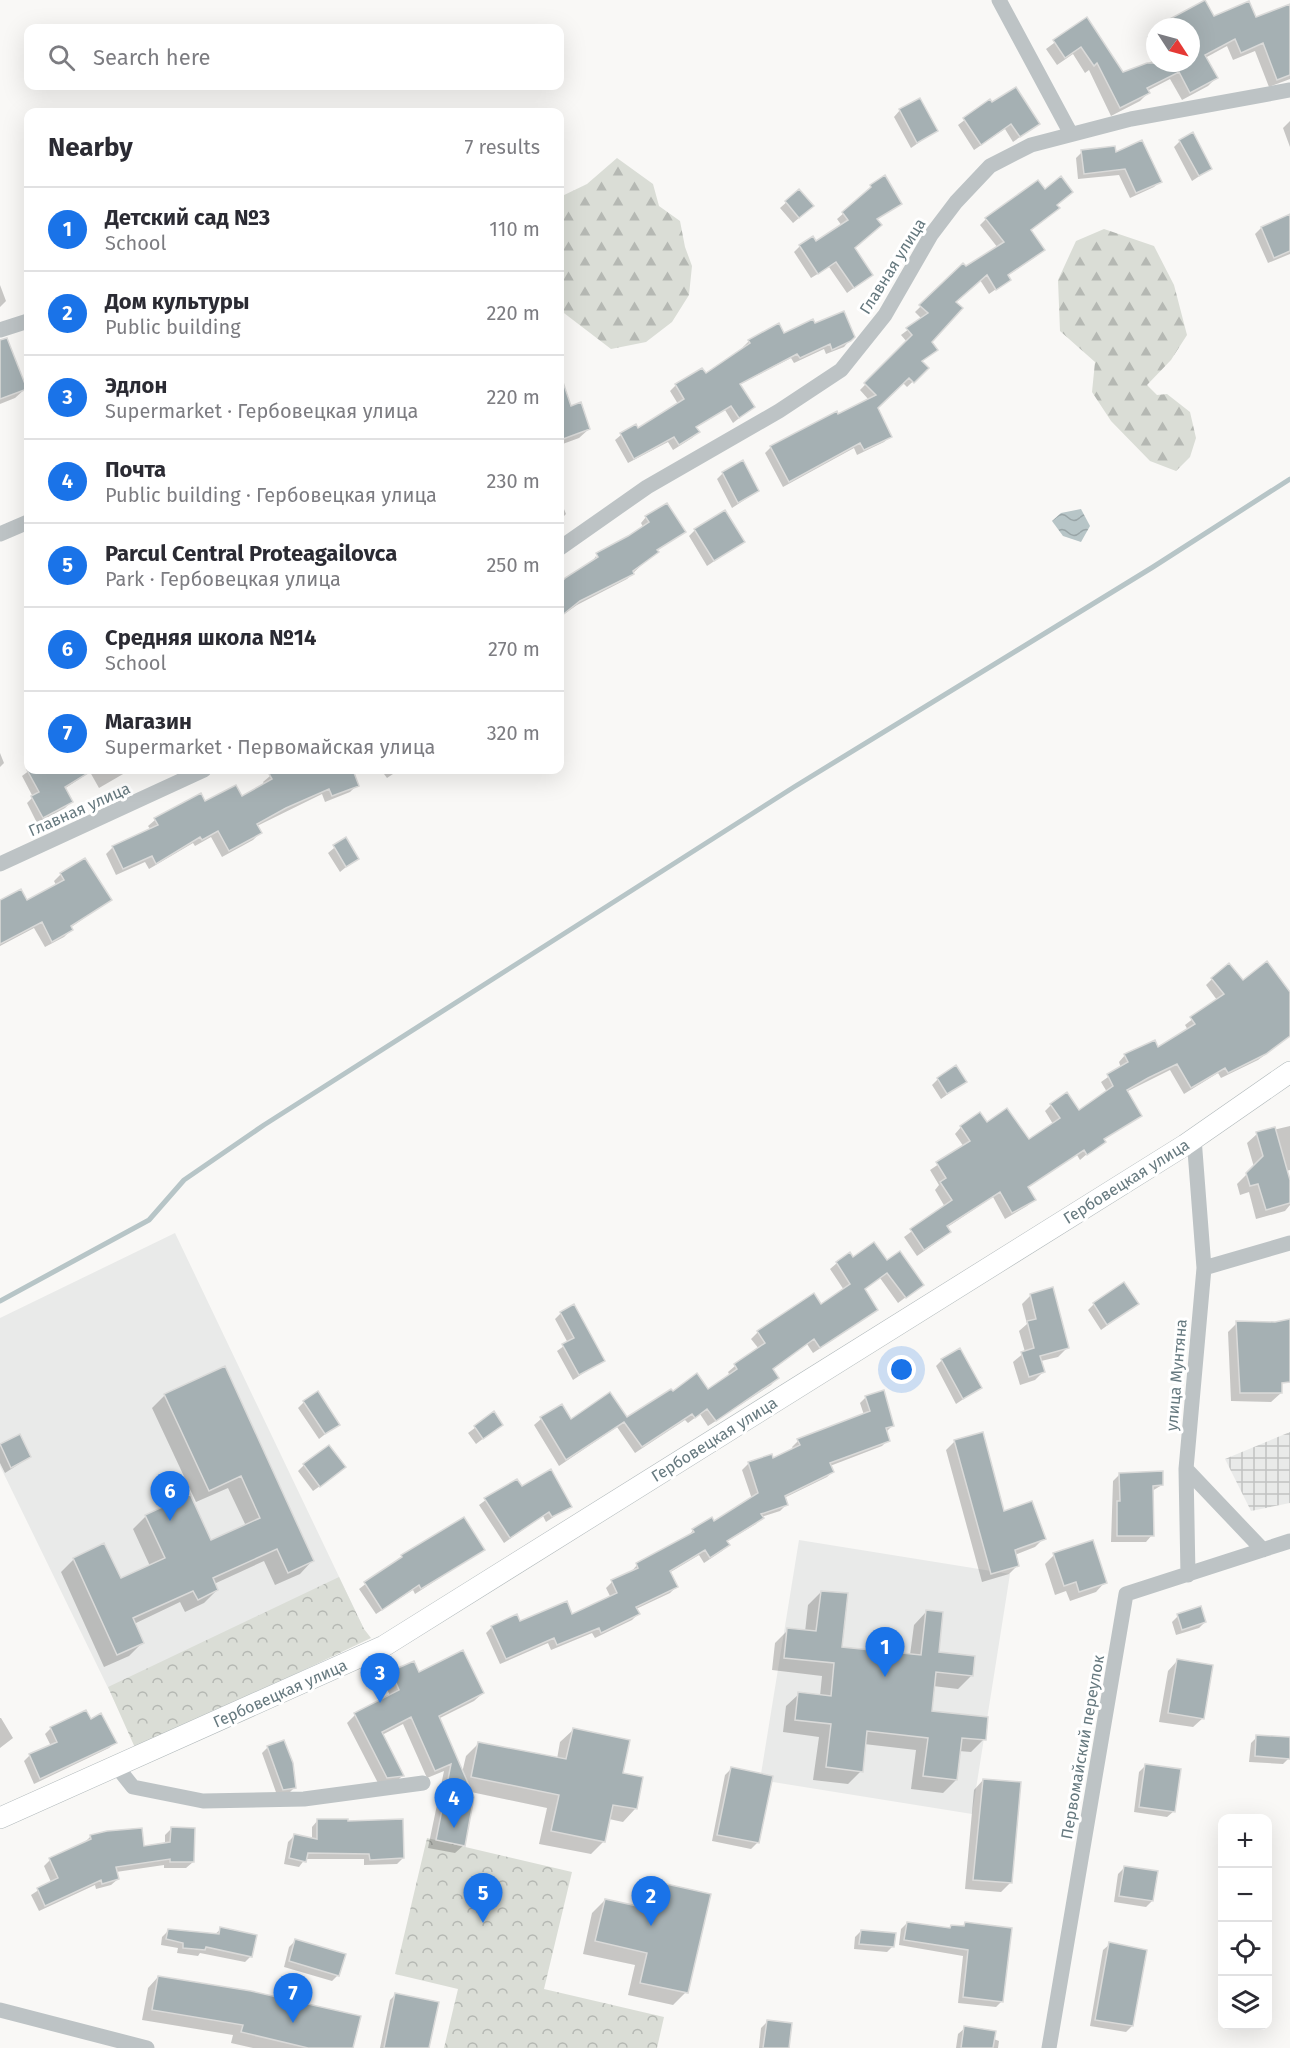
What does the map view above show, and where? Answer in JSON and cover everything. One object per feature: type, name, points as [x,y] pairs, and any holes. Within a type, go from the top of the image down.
[{"type":"street","points":[[999,0],[1071,134]]},
{"type":"street","name":"Главная улица","points":[[564,545],[647,487],[779,411],[841,369],[885,315],[931,235],[990,166],[1031,145],[1071,134],[1131,119],[1290,90]]},
{"type":"street","points":[[0,330],[24,322]]},
{"type":"street","points":[[0,534],[24,524]]},
{"type":"street","name":"Главная улица","points":[[0,864],[195,774]]},
{"type":"street","name":"Гербовецкая улица","points":[[0,1818],[384,1646],[1194,1138],[1290,1072]]},
{"type":"street","name":"улица Мунтяна","points":[[1188,1575],[1186,1469],[1204,1268],[1194,1138]]},
{"type":"street","points":[[1204,1268],[1290,1243]]},
{"type":"street","points":[[1186,1469],[1263,1550]]},
{"type":"street","name":"Первомайский переулок","points":[[1049,2048],[1126,1594],[1290,1541]]},
{"type":"street","points":[[117,1767],[133,1787],[204,1801],[304,1799],[423,1783]]},
{"type":"street","points":[[0,2010],[147,2048]]},
{"type":"shaded area","points":[[175,1233],[364,1629],[132,1737],[0,1466],[0,1318]]},
{"type":"shaded area","points":[[1290,1432],[1290,1503],[1251,1511],[1225,1459]]},
{"type":"shaded area","points":[[799,1540],[1010,1574],[972,1814],[760,1780]]},
{"type":"green space","points":[[617,158],[653,184],[659,206],[680,221],[685,247],[692,266],[689,295],[672,322],[646,342],[611,349],[564,313],[564,195],[587,184]]},
{"type":"green space","points":[[1104,229],[1154,246],[1174,285],[1187,335],[1171,360],[1147,385],[1157,395],[1167,394],[1190,412],[1196,438],[1190,457],[1176,471],[1150,461],[1111,421],[1092,392],[1095,362],[1060,331],[1058,280],[1076,241]]},
{"type":"green space","points":[[339,1577],[364,1629],[371,1638],[136,1750],[108,1687]]},
{"type":"green space","points":[[427,1838],[572,1872],[544,1989],[664,2017],[657,2048],[444,2048],[458,1989],[395,1974]]},
{"type":"water","points":[[1081,509],[1090,526],[1081,542],[1063,536],[1052,521],[1061,513]]},
{"type":"building","points":[[1205,0],[1214,16],[1249,1],[1256,17],[1290,4],[1290,75],[1277,80],[1263,43],[1241,53],[1235,39],[1205,55],[1218,78],[1190,93],[1179,72],[1200,72],[1200,18],[1172,18]]},
{"type":"building","points":[[1087,17],[1123,72],[1146,63],[1146,72],[1179,72],[1147,88],[1150,93],[1120,108],[1097,63],[1094,66],[1081,47],[1065,58],[1053,40]]},
{"type":"building","points":[[1016,87],[1040,124],[1020,137],[1011,124],[981,145],[963,118],[990,99],[992,102]]},
{"type":"building","points":[[920,98],[938,131],[917,143],[899,109]]},
{"type":"building","points":[[1193,132],[1212,169],[1199,176],[1179,140]]},
{"type":"building","points":[[1142,140],[1162,182],[1136,193],[1125,169],[1084,174],[1081,150],[1115,146],[1116,152]]},
{"type":"building","points":[[885,175],[902,204],[877,219],[882,225],[855,248],[873,275],[854,288],[836,262],[818,274],[799,245],[813,236],[816,241],[848,220],[842,212],[871,187],[870,185]]},
{"type":"building","points":[[1061,176],[1073,192],[1057,205],[1060,208],[1031,230],[1045,250],[1008,275],[1011,280],[996,290],[987,275],[956,302],[963,308],[932,342],[938,350],[922,361],[929,368],[914,383],[909,378],[878,408],[892,437],[864,450],[860,443],[789,482],[770,446],[837,411],[838,414],[876,395],[864,383],[912,335],[906,328],[928,313],[919,305],[963,263],[966,266],[1004,242],[985,218],[1038,180],[1045,189]]},
{"type":"building","points":[[799,189],[814,206],[799,218],[785,201]]},
{"type":"building","points":[[1290,214],[1290,251],[1274,258],[1261,227]]},
{"type":"building","points":[[844,311],[855,337],[851,341],[832,350],[830,344],[800,358],[797,354],[740,384],[755,407],[739,418],[731,406],[696,427],[700,432],[679,445],[674,437],[634,459],[620,433],[636,424],[638,428],[684,399],[675,384],[702,368],[706,373],[750,343],[748,340],[779,323],[784,333],[813,319],[815,323]]},
{"type":"building","points":[[7,338],[24,381],[24,390],[0,399],[0,340]]},
{"type":"building","points":[[564,385],[571,406],[581,402],[590,429],[564,439]]},
{"type":"building","points":[[743,460],[759,491],[738,503],[722,472]]},
{"type":"building","points":[[667,503],[686,532],[657,550],[659,552],[633,571],[634,574],[580,601],[564,614],[564,579],[598,557],[596,553],[649,522],[645,516]]},
{"type":"building","points":[[725,510],[745,542],[714,561],[694,529]]},
{"type":"building","points":[[29,774],[86,774],[65,787],[73,802],[43,818],[31,796],[39,792]]},
{"type":"building","points":[[269,774],[354,774],[359,786],[332,796],[329,789],[286,808],[257,824],[262,833],[229,851],[218,831],[202,840],[200,837],[156,864],[152,856],[123,869],[112,846],[158,825],[154,818],[201,793],[205,801],[236,785],[242,796],[272,779]]},
{"type":"building","points":[[346,837],[359,859],[346,867],[333,845]]},
{"type":"building","points":[[85,858],[112,900],[71,926],[73,930],[52,942],[42,922],[0,944],[0,900],[21,889],[27,900],[64,880],[60,873]]},
{"type":"building","points":[[1267,961],[1290,992],[1290,1036],[1266,1054],[1228,1073],[1225,1068],[1191,1088],[1177,1064],[1127,1090],[1142,1116],[1104,1139],[1106,1142],[1087,1155],[1084,1150],[1028,1187],[1036,1200],[1012,1213],[1000,1192],[947,1226],[951,1232],[924,1250],[910,1229],[952,1200],[940,1182],[946,1178],[936,1162],[970,1141],[960,1126],[980,1112],[987,1122],[1007,1108],[1029,1139],[1060,1118],[1050,1104],[1067,1092],[1079,1110],[1113,1086],[1107,1074],[1128,1062],[1124,1054],[1155,1040],[1158,1047],[1195,1024],[1190,1017],[1224,994],[1211,978],[1229,963],[1243,980]]},
{"type":"building","points":[[956,1065],[967,1082],[947,1094],[937,1078]]},
{"type":"building","points":[[1275,1127],[1290,1180],[1290,1203],[1266,1210],[1258,1184],[1250,1186],[1246,1173],[1263,1156],[1256,1132]]},
{"type":"building","points":[[874,1242],[887,1260],[900,1251],[924,1285],[906,1298],[887,1273],[865,1289],[878,1310],[820,1348],[814,1339],[773,1369],[779,1378],[716,1421],[707,1409],[695,1418],[692,1414],[642,1447],[624,1422],[566,1460],[540,1417],[562,1404],[571,1419],[610,1392],[627,1417],[671,1389],[673,1391],[697,1373],[708,1389],[737,1369],[734,1364],[765,1343],[757,1331],[814,1293],[821,1304],[850,1284],[836,1262],[850,1252],[853,1257]]},
{"type":"building","points":[[1124,1282],[1139,1304],[1107,1325],[1093,1303]]},
{"type":"building","points":[[1053,1287],[1069,1348],[1040,1356],[1045,1372],[1029,1377],[1021,1352],[1034,1348],[1027,1321],[1036,1319],[1030,1294]]},
{"type":"building","points":[[574,1304],[605,1361],[579,1375],[562,1344],[574,1338],[560,1312]]},
{"type":"building","points":[[1290,1319],[1290,1382],[1282,1383],[1282,1393],[1240,1393],[1236,1321],[1275,1322]]},
{"type":"building","points":[[960,1348],[982,1388],[963,1399],[941,1359]]},
{"type":"building","points":[[225,1366],[314,1561],[288,1573],[277,1549],[213,1578],[218,1590],[198,1600],[193,1591],[133,1618],[144,1643],[117,1655],[73,1558],[104,1543],[121,1578],[165,1558],[145,1515],[190,1494],[211,1540],[260,1518],[241,1476],[209,1491],[164,1394]]},
{"type":"building","points":[[884,1390],[894,1426],[886,1428],[890,1441],[830,1463],[834,1472],[785,1496],[788,1505],[761,1514],[764,1518],[727,1541],[730,1545],[710,1558],[705,1550],[670,1571],[678,1587],[636,1607],[640,1614],[601,1633],[599,1628],[557,1645],[554,1638],[506,1659],[491,1626],[517,1614],[520,1621],[567,1601],[572,1614],[617,1593],[611,1580],[638,1568],[636,1563],[694,1532],[692,1529],[712,1517],[714,1521],[758,1493],[748,1462],[772,1454],[773,1458],[800,1445],[797,1439],[870,1411],[865,1396]]},
{"type":"building","points":[[318,1391],[340,1425],[325,1434],[303,1401]]},
{"type":"building","points":[[494,1411],[503,1425],[483,1439],[474,1426]]},
{"type":"building","points":[[983,1432],[1004,1511],[1032,1501],[1046,1539],[1015,1550],[1019,1566],[991,1574],[954,1440]]},
{"type":"building","points":[[20,1434],[31,1457],[11,1468],[0,1444]]},
{"type":"building","points":[[329,1445],[346,1467],[320,1487],[303,1464]]},
{"type":"building","points":[[551,1469],[572,1507],[552,1517],[549,1512],[510,1538],[484,1498],[517,1479],[522,1486]]},
{"type":"building","points":[[1163,1471],[1163,1485],[1153,1486],[1154,1536],[1117,1536],[1117,1501],[1120,1501],[1119,1473]]},
{"type":"building","points":[[464,1517],[485,1550],[421,1589],[419,1585],[382,1610],[364,1582],[402,1557],[401,1555]]},
{"type":"building","points":[[1093,1540],[1107,1583],[1079,1592],[1076,1582],[1064,1586],[1053,1553]]},
{"type":"building","points":[[821,1591],[848,1593],[842,1647],[921,1655],[926,1610],[943,1612],[939,1652],[975,1656],[973,1676],[936,1672],[932,1711],[988,1717],[986,1740],[962,1738],[957,1780],[923,1776],[928,1738],[867,1731],[863,1772],[826,1767],[831,1724],[795,1720],[798,1692],[831,1696],[834,1663],[784,1658],[787,1628],[816,1631]]},
{"type":"building","points":[[1201,1606],[1206,1622],[1182,1630],[1177,1614]]},
{"type":"building","points":[[463,1650],[484,1693],[439,1716],[474,1797],[465,1846],[436,1840],[451,1764],[435,1771],[411,1717],[382,1732],[404,1776],[387,1778],[354,1713],[399,1690],[391,1671],[414,1661],[419,1672]]},
{"type":"building","points":[[1177,1659],[1213,1665],[1204,1719],[1168,1713]]},
{"type":"building","points":[[86,1710],[91,1719],[101,1713],[117,1743],[40,1779],[29,1754],[57,1742],[50,1727]]},
{"type":"building","points":[[573,1728],[630,1740],[623,1773],[643,1777],[637,1809],[613,1805],[605,1842],[551,1831],[559,1795],[471,1777],[478,1742],[566,1759]]},
{"type":"building","points":[[1256,1735],[1290,1737],[1290,1759],[1255,1756]]},
{"type":"building","points":[[284,1740],[293,1763],[296,1788],[283,1790],[267,1746]]},
{"type":"building","points":[[1145,1764],[1181,1769],[1175,1812],[1139,1807]]},
{"type":"building","points":[[731,1767],[773,1776],[759,1843],[717,1835]]},
{"type":"building","points":[[983,1779],[1021,1782],[1012,1883],[973,1880]]},
{"type":"building","points":[[317,1819],[348,1819],[348,1821],[403,1819],[404,1858],[370,1860],[369,1854],[308,1853],[306,1862],[289,1858],[294,1834],[317,1839]]},
{"type":"building","points":[[171,1827],[195,1828],[194,1862],[170,1862],[170,1859],[116,1867],[119,1879],[102,1884],[101,1880],[45,1906],[37,1888],[58,1878],[49,1858],[91,1839],[90,1835],[107,1831],[142,1828],[144,1846],[170,1842]]},
{"type":"building","points":[[1124,1866],[1158,1871],[1153,1901],[1119,1896]]},
{"type":"building","points":[[662,1883],[711,1894],[688,1993],[640,1983],[647,1953],[595,1941],[605,1899],[656,1910]]},
{"type":"building","points":[[907,1922],[950,1928],[951,1925],[964,1926],[965,1922],[1012,1928],[1003,2002],[963,1997],[968,1950],[904,1940]]},
{"type":"building","points":[[220,1927],[257,1935],[252,1957],[206,1947],[205,1950],[183,1948],[183,1943],[166,1939],[168,1929],[219,1934]]},
{"type":"building","points":[[861,1930],[896,1933],[894,1947],[859,1944]]},
{"type":"building","points":[[295,1939],[346,1954],[339,1976],[289,1961]]},
{"type":"building","points":[[1109,1942],[1147,1950],[1133,2026],[1095,2020]]},
{"type":"building","points":[[158,1976],[251,1991],[361,2016],[353,2048],[308,2048],[241,2032],[243,2025],[152,2010]]},
{"type":"building","points":[[395,1993],[439,2002],[429,2048],[384,2048]]},
{"type":"building","points":[[767,2020],[792,2023],[789,2048],[763,2048]]},
{"type":"building","points":[[964,2026],[996,2031],[993,2048],[961,2048]]},
{"type":"waterway","points":[[0,1301],[149,1220],[184,1180],[264,1125],[794,787],[1153,567],[1290,479]]},
{"type":"place","name":"Средняя школа №14","points":[[170,1521]]},
{"type":"place","name":"Детский сад №3","points":[[885,1677]]},
{"type":"place","name":"Эдлон","points":[[380,1703]]},
{"type":"place","name":"Почта","points":[[454,1828]]},
{"type":"place","name":"Parcul Central Proteagailovca","points":[[483,1923]]},
{"type":"place","name":"Дом культуры","points":[[651,1926]]},
{"type":"place","name":"Магазин","points":[[293,2023]]}]
